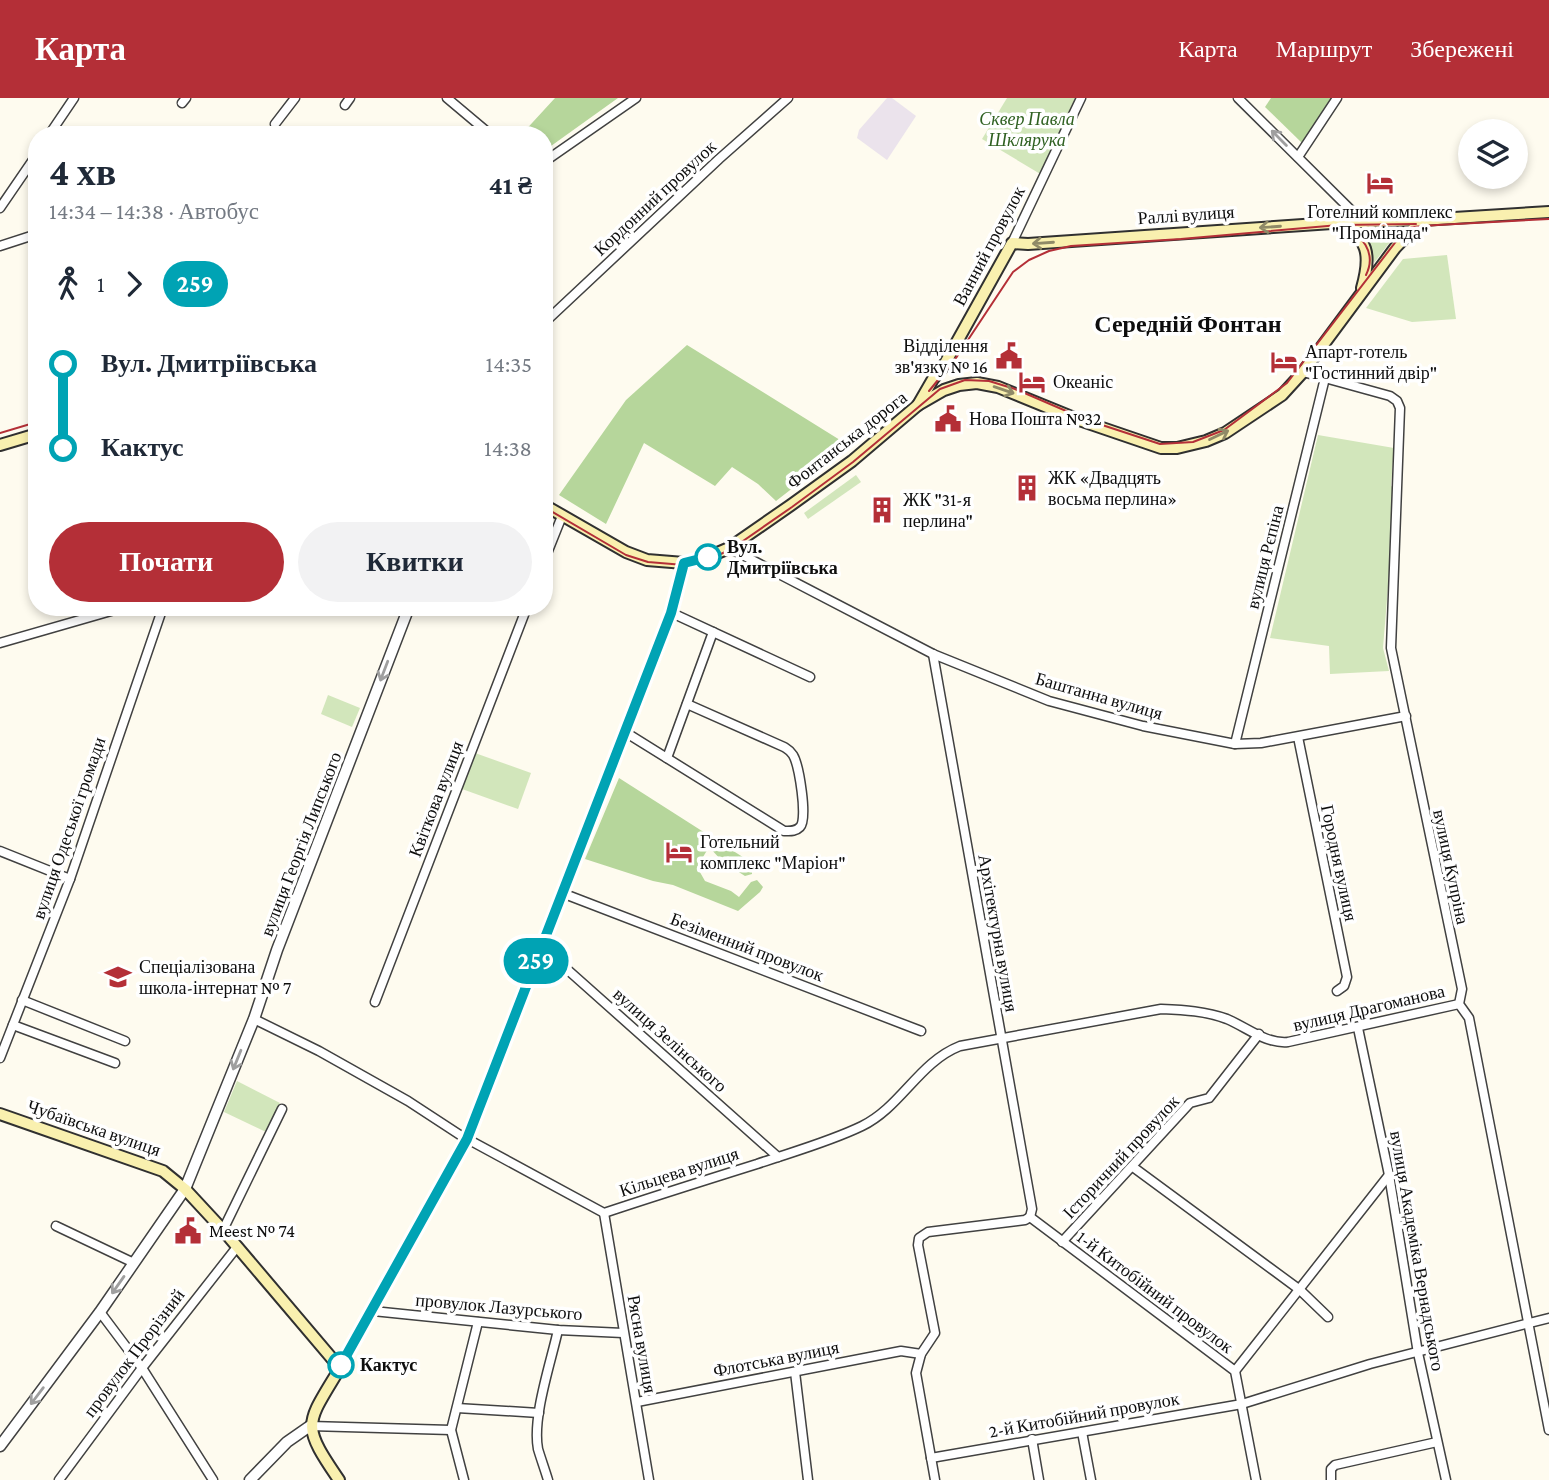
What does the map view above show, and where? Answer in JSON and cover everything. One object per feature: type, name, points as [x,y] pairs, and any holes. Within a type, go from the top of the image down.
[{"type":"main road","points":[[1422,220],[1549,212]]},
{"type":"main road","name":"Раллі вулиця","points":[[1012,243],[1362,221],[1422,220]]},
{"type":"main road","name":"Фонтанська дорога","points":[[553,510],[626,552],[647,559],[684,563],[729,548],[852,461],[918,405],[953,387],[977,383],[999,387],[1079,420],[1161,448],[1199,444],[1225,433],[1282,395],[1303,372],[1395,248],[1422,220]]},
{"type":"main road","points":[[1332,223],[1352,232],[1366,250],[1367,270],[1359,298]]},
{"type":"main road","name":"Ванний провулок","points":[[918,405],[943,367],[1012,243]]},
{"type":"main road","points":[[943,367],[941,380],[953,387]]},
{"type":"main road","points":[[0,445],[28,437]]},
{"type":"main road","name":"Чубаївська вулиця","points":[[0,1114],[163,1171],[186,1189],[223,1230],[340,1368]]},
{"type":"main road","points":[[339,1480],[315,1445],[310,1426],[317,1406],[340,1368]]},
{"type":"street","points":[[55,126],[74,98]]},
{"type":"street","points":[[275,124],[295,98]]},
{"type":"street","points":[[447,98],[480,126]]},
{"type":"street","points":[[553,156],[636,98]]},
{"type":"street","name":"Кордонний провулок","points":[[553,315],[788,98]]},
{"type":"street","name":"Ванний провулок","points":[[1012,243],[1081,98]]},
{"type":"street","points":[[1238,98],[1362,221]]},
{"type":"street","points":[[1298,157],[1337,98]]},
{"type":"street","points":[[0,208],[28,166]]},
{"type":"street","points":[[0,246],[28,237]]},
{"type":"street","name":"вулиця Купріна","points":[[1303,372],[1390,396],[1397,401],[1400,408],[1391,649],[1462,989],[1459,1003],[1469,1018],[1549,1430]]},
{"type":"street","name":"вулиця Рєпіна","points":[[1235,744],[1325,378]]},
{"type":"street","points":[[553,538],[562,516]]},
{"type":"street","name":"Баштанна вулиця","points":[[729,548],[933,654],[1049,701],[1143,726],[1235,744],[1261,743],[1406,716]]},
{"type":"street","points":[[340,1368],[467,1139],[671,613],[684,563]]},
{"type":"street","points":[[671,613],[810,677]]},
{"type":"street","points":[[0,643],[94,616]]},
{"type":"street","name":"вулиця Одеської громади","points":[[0,1058],[70,879],[160,616]]},
{"type":"street","name":"вулиця Георгія Липського","points":[[0,1446],[100,1312],[186,1189],[254,1019],[277,950],[406,616]]},
{"type":"street","name":"Квіткова вулиця","points":[[375,1002],[524,616]]},
{"type":"street","points":[[667,758],[713,632]]},
{"type":"street","name":"Архітектурна вулиця","points":[[933,654],[1032,1209],[1030,1217]]},
{"type":"street","points":[[625,732],[783,831],[795,831],[801,827],[804,820],[796,762],[791,752],[687,704]]},
{"type":"street","name":"Городня вулиця","points":[[1297,737],[1347,976],[1344,986],[1337,991]]},
{"type":"street","points":[[0,851],[70,879]]},
{"type":"street","name":"Безіменний провулок","points":[[562,893],[921,1031]]},
{"type":"street","name":"вулиця Зелінського","points":[[542,947],[778,1157]]},
{"type":"street","points":[[22,1000],[125,1041]]},
{"type":"street","name":"вулиця Драгоманова","points":[[1001,1038],[1161,1009],[1193,1010],[1224,1018],[1275,1043],[1358,1028],[1459,1003]]},
{"type":"street","points":[[1224,1018],[1235,1016]]},
{"type":"street","name":"Кільцева вулиця","points":[[254,1019],[408,1101],[467,1139],[604,1213],[778,1157],[861,1126],[883,1115],[944,1052],[1001,1038]]},
{"type":"street","points":[[13,1025],[115,1063]]},
{"type":"street","name":"вулиця Академіка Вернадського","points":[[1358,1028],[1389,1175],[1418,1353],[1446,1480]]},
{"type":"street","name":"Історичний провулок","points":[[1062,1242],[1190,1103],[1209,1098],[1259,1034]]},
{"type":"street","points":[[223,1230],[282,1109]]},
{"type":"street","points":[[1133,1167],[1300,1290],[1328,1317]]},
{"type":"street","points":[[1235,1371],[1389,1175]]},
{"type":"street","name":"Рясна вулиця","points":[[604,1213],[649,1480]]},
{"type":"street","points":[[936,1480],[916,1373],[921,1354],[935,1333],[918,1245],[919,1238],[928,1232],[1025,1220],[1030,1217]]},
{"type":"street","name":"1-й Китобійний провулок","points":[[1030,1217],[1235,1371],[1242,1404]]},
{"type":"street","points":[[56,1226],[134,1263]]},
{"type":"street","name":"провулок Прорізний","points":[[59,1480],[237,1247]]},
{"type":"street","name":"провулок Лазурського","points":[[373,1311],[558,1330],[624,1333]]},
{"type":"street","points":[[100,1312],[142,1368],[213,1480]]},
{"type":"street","name":"2-й Китобійний провулок","points":[[931,1458],[1242,1404],[1370,1364],[1549,1318]]},
{"type":"street","points":[[464,1480],[451,1430],[478,1322]]},
{"type":"street","points":[[548,1480],[538,1448],[539,1413],[558,1330]]},
{"type":"street","name":"Флотська вулиця","points":[[637,1402],[901,1351],[921,1354]]},
{"type":"street","points":[[794,1372],[808,1480]]},
{"type":"street","points":[[1242,1404],[1256,1480]]},
{"type":"street","points":[[457,1408],[539,1413]]},
{"type":"street","points":[[250,1480],[287,1442],[310,1426],[451,1430]]},
{"type":"street","points":[[1082,1432],[1091,1480]]},
{"type":"street","points":[[1032,1440],[1039,1480]]},
{"type":"street","points":[[1331,1480],[1331,1469],[1335,1465],[1437,1442]]},
{"type":"shaded area","points":[[887,98],[892,98],[916,116],[887,160],[857,138],[859,130]]},
{"type":"green space","points":[[555,98],[618,98],[553,145],[553,126],[529,126]]},
{"type":"green space","name":"Сквер Павла Шклярука","points":[[1007,98],[1076,98],[1042,175],[982,139]]},
{"type":"green space","points":[[1271,98],[1331,98],[1302,143],[1265,107]]},
{"type":"green space","points":[[1394,231],[1396,234],[1374,263],[1363,233]]},
{"type":"green space","points":[[1447,255],[1456,319],[1412,322],[1366,308],[1403,259]]},
{"type":"green space","points":[[687,345],[848,445],[776,501],[758,484],[732,467],[715,486],[644,443],[606,524],[559,495],[626,400]]},
{"type":"green space","points":[[1318,435],[1394,448],[1391,486],[1396,489],[1383,648],[1389,671],[1330,674],[1329,646],[1270,638]]},
{"type":"green space","points":[[856,475],[861,482],[808,519],[804,513]]},
{"type":"green space","points":[[328,695],[360,708],[352,727],[321,714]]},
{"type":"green space","points":[[475,753],[531,773],[518,809],[462,789]]},
{"type":"green space","points":[[619,778],[749,861],[752,866],[752,874],[745,876],[723,862],[709,847],[697,867],[705,881],[739,897],[751,882],[757,880],[763,887],[760,892],[738,911],[673,885],[585,859]]},
{"type":"green space","points":[[237,1081],[280,1103],[266,1132],[224,1112]]},
{"type":"tram line","points":[[553,512],[626,555],[648,562],[684,565],[709,559],[730,550],[792,507],[853,462],[940,389],[965,380],[989,381],[1015,389],[1087,420],[1160,444],[1193,442],[1224,430],[1287,383],[1404,231],[1412,227],[1549,219]]},
{"type":"tram line","points":[[929,391],[956,358],[1013,272],[1029,260],[1049,251],[1071,246],[1339,225],[1416,224]]},
{"type":"tram line","points":[[1341,227],[1355,234],[1366,245],[1370,259],[1366,275]]},
{"type":"tram line","points":[[0,433],[28,425]]},
{"type":"bus line","name":"259","points":[[341,1365],[467,1139],[671,613],[684,563],[708,557]]},
{"type":"place","name":"Готелний комплекс \"Промінада\"","points":[[1380,183]]},
{"type":"place","name":"Відділення зв'язку № 16","points":[[1009,356]]},
{"type":"place","name":"Апарт-готель \"Гостинний двір\"","points":[[1284,362]]},
{"type":"place","name":"Океаніс","points":[[1032,382]]},
{"type":"place","name":"Нова Пошта №32","points":[[948,419]]},
{"type":"place","name":"ЖК «Двадцять восьма перлина»","points":[[1027,488]]},
{"type":"place","name":"ЖК \"31-я перлина\"","points":[[882,510]]},
{"type":"place","name":"Вул. Дмитріївська","points":[[708,557]]},
{"type":"place","name":"Готельний комплекс \"Маріон\"","points":[[679,852]]},
{"type":"place","name":"Спеціалізована школа-інтернат № 7","points":[[118,977]]},
{"type":"place","name":"Meest № 74","points":[[188,1231]]},
{"type":"place","name":"Кактус","points":[[341,1365]]},
{"type":"district","name":"Середній Фонтан","points":[[1188,323]]}]
